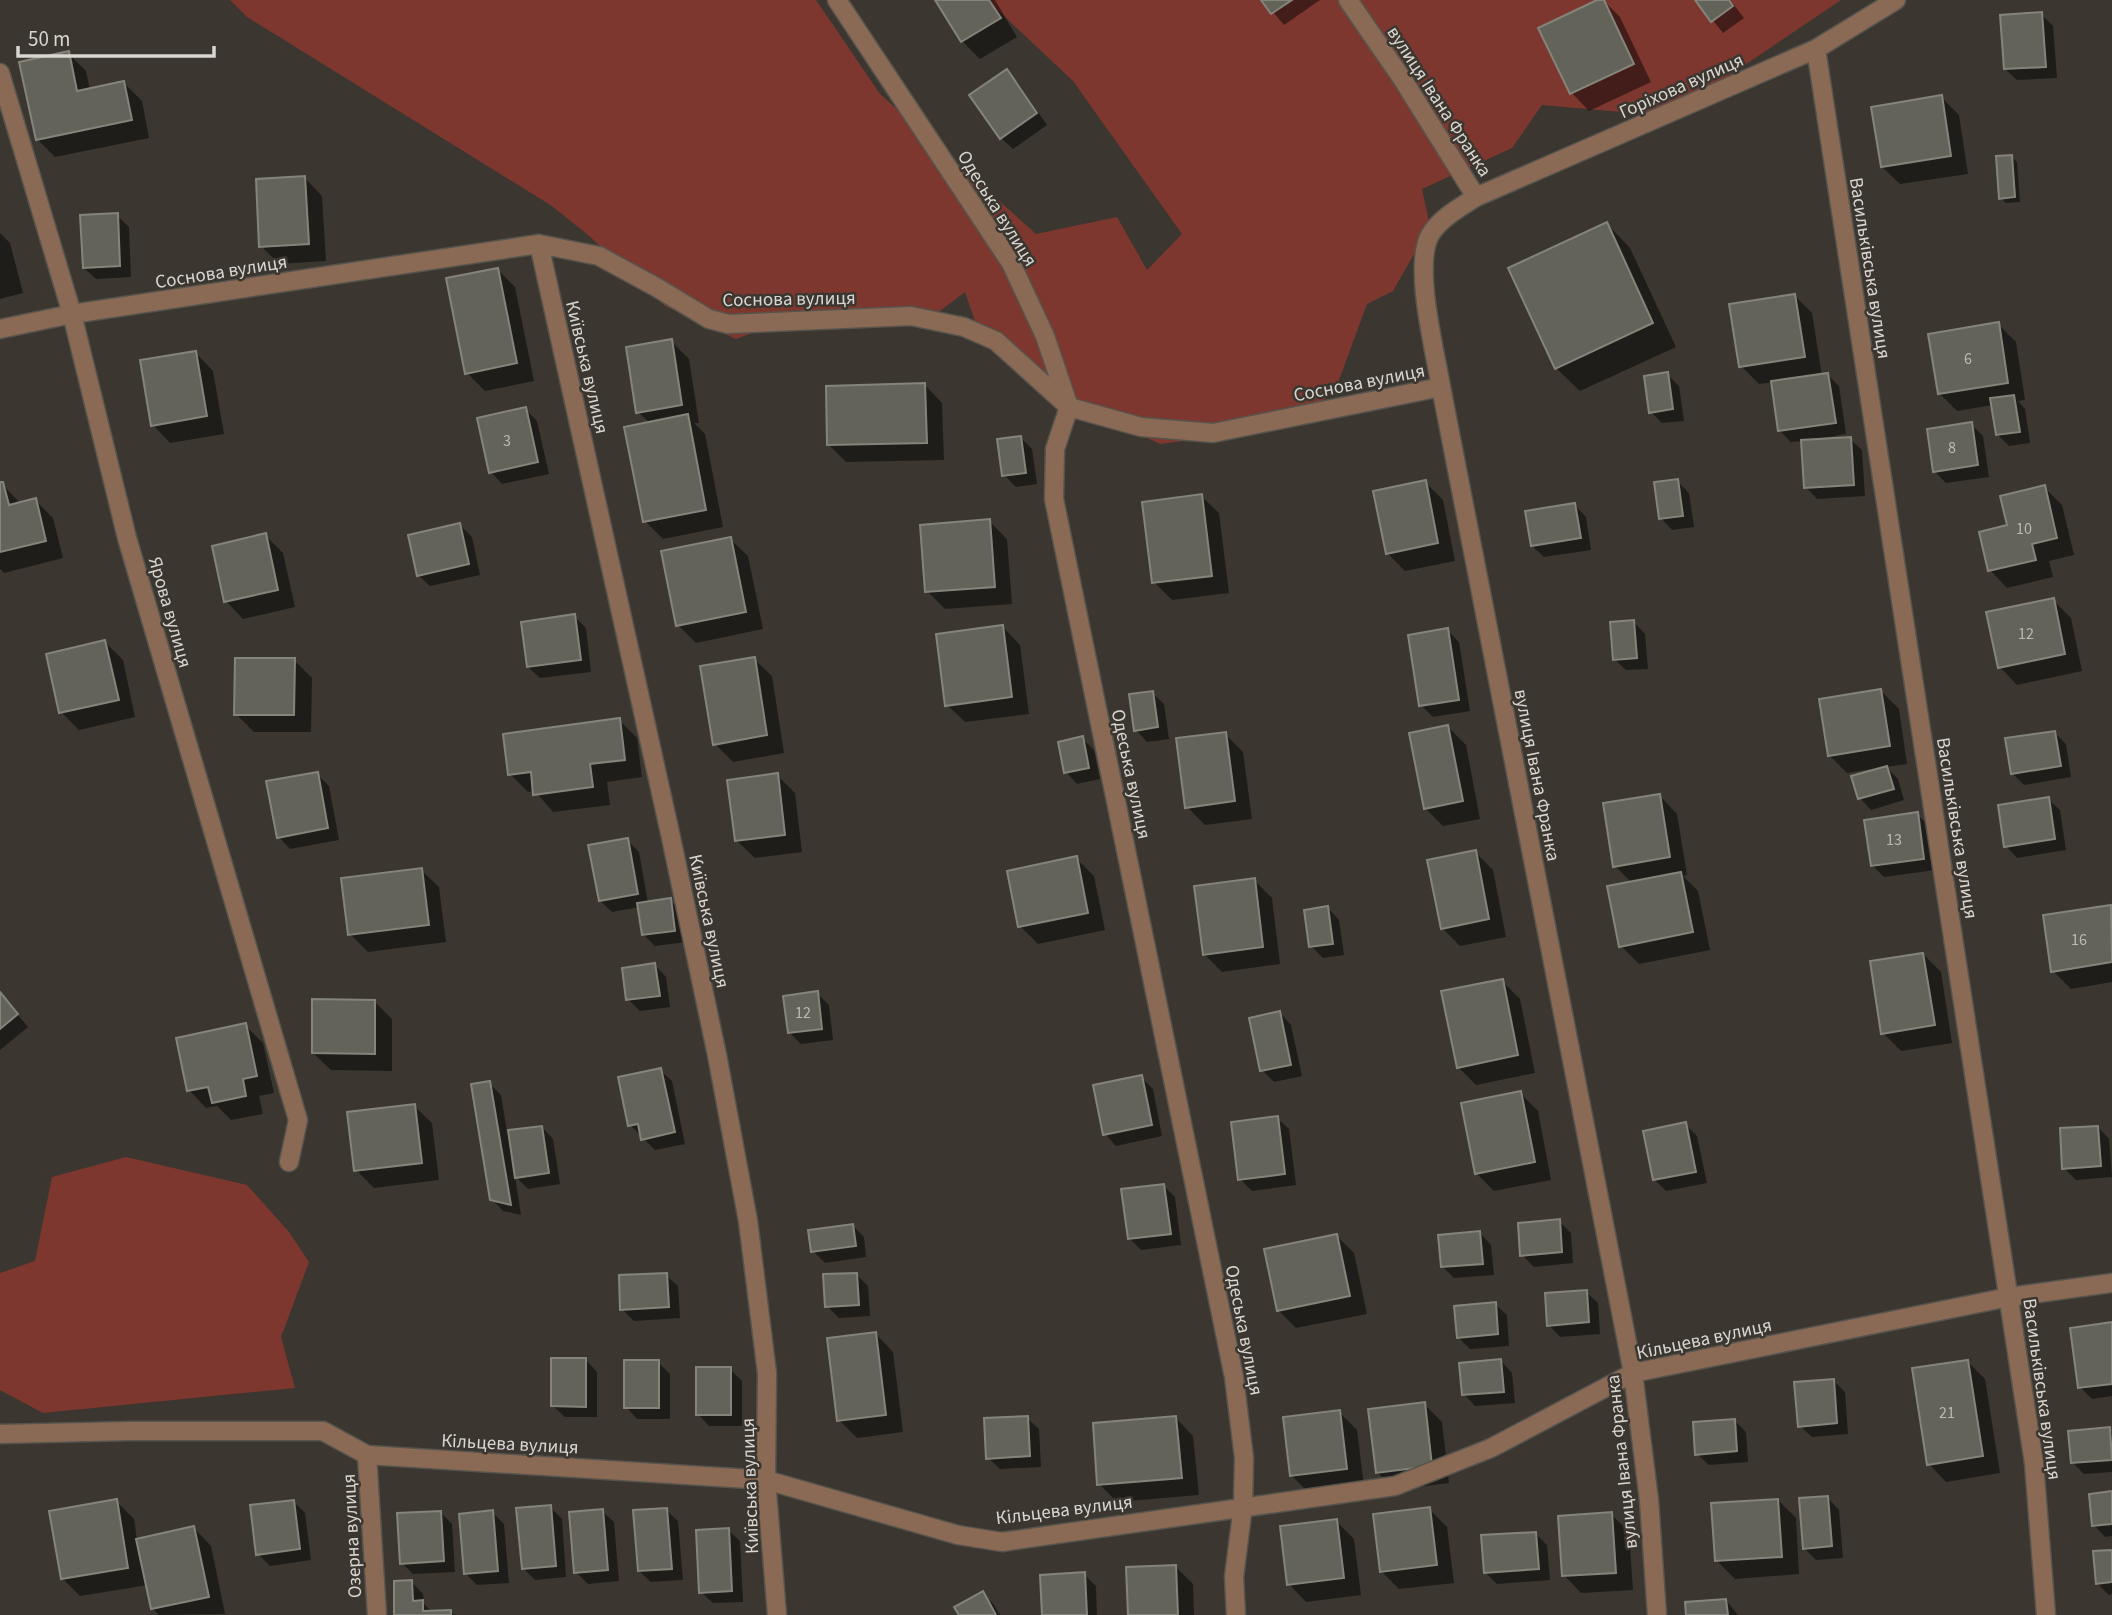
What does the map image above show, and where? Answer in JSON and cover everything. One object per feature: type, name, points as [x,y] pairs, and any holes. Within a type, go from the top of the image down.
[{"type":"street","name":"Одеська вулиця","points":[[837,0],[1011,263],[1045,336],[1069,407],[1055,449],[1054,499],[1234,1377],[1244,1458],[1243,1506],[1234,1577],[1236,1615]]},
{"type":"street","name":"вулиця Івана Франка","points":[[1348,0],[1403,80],[1476,197],[1449,215],[1430,234],[1424,255],[1424,281],[1441,387],[1633,1373],[1650,1500],[1657,1615]]},
{"type":"street","name":"Горіхова вулиця","points":[[1476,197],[1816,49],[1896,0]]},
{"type":"street","name":"Васильківська вулиця","points":[[1816,49],[2034,1463],[2046,1615]]},
{"type":"street","name":"Ярова вулиця","points":[[0,73],[72,314],[127,538],[298,1121],[289,1162]]},
{"type":"street","name":"Соснова вулиця","points":[[0,329],[72,314],[539,244],[599,256],[709,319],[728,324],[911,316],[964,327],[996,341],[1069,407],[1141,427],[1213,433],[1441,387]]},
{"type":"street","name":"Київська вулиця","points":[[539,244],[670,833],[748,1221],[767,1373],[766,1480],[777,1615]]},
{"type":"street","name":"Кільцева вулиця","points":[[0,1434],[323,1431],[367,1455],[766,1480],[958,1535],[1002,1542],[1395,1486],[1491,1448],[1633,1373],[2009,1297],[2112,1283]]},
{"type":"street","name":"Озерна вулиця","points":[[367,1455],[377,1615]]},
{"type":"shaded area","points":[[230,0],[816,0],[880,94],[1036,234],[1117,217],[1147,270],[1182,234],[1073,81],[987,0],[1841,0],[1718,83],[1655,115],[1542,105],[1512,148],[1422,189],[1430,226],[1393,291],[1367,304],[1335,391],[1290,427],[1160,444],[1090,411],[1037,367],[977,327],[965,292],[925,322],[765,328],[736,339],[665,306],[588,235],[552,206],[247,17]]},
{"type":"shaded area","points":[[126,1157],[247,1185],[289,1232],[309,1262],[281,1337],[295,1388],[43,1413],[0,1390],[0,1273],[35,1261],[52,1177]]},
{"type":"building","points":[[935,0],[989,0],[1001,18],[961,42]]},
{"type":"building","points":[[1261,0],[1292,0],[1271,14]]},
{"type":"building","points":[[1597,0],[1604,0],[1634,64],[1570,94],[1538,28]]},
{"type":"building","points":[[1695,0],[1729,0],[1733,6],[1711,22]]},
{"type":"building","points":[[2042,12],[2046,67],[2004,69],[2000,15]]},
{"type":"building","points":[[69,51],[77,91],[124,81],[132,120],[36,140],[19,62]]},
{"type":"building","points":[[1007,69],[1037,113],[1000,139],[969,95]]},
{"type":"building","points":[[1942,95],[1951,156],[1881,167],[1871,107]]},
{"type":"building","points":[[2012,155],[2015,197],[1999,199],[1996,156]]},
{"type":"building","points":[[305,176],[309,244],[259,247],[256,179]]},
{"type":"building","points":[[118,213],[120,266],[83,268],[80,215]]},
{"type":"building","points":[[1607,222],[1653,323],[1555,369],[1508,268]]},
{"type":"building","points":[[498,268],[517,363],[465,374],[446,278]]},
{"type":"building","points":[[1795,294],[1805,357],[1739,367],[1729,304]]},
{"type":"building","points":[[1999,322],[2008,383],[1938,394],[1928,334]]},
{"type":"building","points":[[672,339],[682,405],[636,413],[626,347]]},
{"type":"building","points":[[196,351],[207,416],[151,426],[140,360]]},
{"type":"building","points":[[1668,372],[1673,409],[1649,413],[1644,376]]},
{"type":"building","points":[[1828,373],[1836,423],[1778,431],[1771,381]]},
{"type":"building","points":[[925,383],[927,443],[827,445],[826,386]]},
{"type":"building","points":[[2014,395],[2020,432],[1996,435],[1990,398]]},
{"type":"building","points":[[526,407],[538,462],[489,473],[477,418]]},
{"type":"building","points":[[688,414],[706,510],[643,522],[624,427]]},
{"type":"building","points":[[1972,422],[1978,465],[1933,472],[1927,429]]},
{"type":"building","points":[[1021,436],[1026,473],[1002,476],[997,439]]},
{"type":"building","points":[[1851,437],[1854,485],[1804,488],[1801,440]]},
{"type":"building","points":[[1678,479],[1683,516],[1659,519],[1654,482]]},
{"type":"building","points":[[1426,480],[1438,543],[1386,554],[1373,491]]},
{"type":"building","points":[[0,482],[3,482],[9,505],[36,498],[46,541],[0,552]]},
{"type":"building","points":[[2045,485],[2057,538],[2032,544],[2036,560],[1988,571],[1979,532],[2007,525],[2000,496]]},
{"type":"building","points":[[1202,494],[1212,576],[1152,583],[1142,502]]},
{"type":"building","points":[[1575,503],[1581,538],[1531,546],[1525,511]]},
{"type":"building","points":[[990,519],[995,587],[925,592],[920,525]]},
{"type":"building","points":[[460,523],[469,564],[417,576],[408,535]]},
{"type":"building","points":[[266,533],[278,590],[224,602],[212,546]]},
{"type":"building","points":[[731,537],[746,612],[676,626],[661,551]]},
{"type":"building","points":[[2054,598],[2065,654],[1998,668],[1986,612]]},
{"type":"building","points":[[575,614],[581,660],[527,667],[521,622]]},
{"type":"building","points":[[1634,620],[1637,658],[1613,660],[1610,622]]},
{"type":"building","points":[[1003,625],[1012,697],[945,706],[936,634]]},
{"type":"building","points":[[1448,628],[1459,700],[1419,706],[1408,635]]},
{"type":"building","points":[[105,640],[119,700],[59,713],[46,654]]},
{"type":"building","points":[[755,657],[767,735],[713,745],[700,666]]},
{"type":"building","points":[[235,658],[295,658],[294,715],[234,715]]},
{"type":"building","points":[[1881,689],[1890,746],[1828,756],[1819,699]]},
{"type":"building","points":[[1153,691],[1158,727],[1134,731],[1129,694]]},
{"type":"building","points":[[620,718],[625,760],[590,764],[593,787],[533,795],[531,772],[508,775],[503,734]]},
{"type":"building","points":[[1448,725],[1463,801],[1424,809],[1409,733]]},
{"type":"building","points":[[2055,731],[2061,766],[2011,774],[2005,738]]},
{"type":"building","points":[[1226,732],[1235,801],[1185,808],[1176,738]]},
{"type":"building","points":[[1083,736],[1089,768],[1064,773],[1058,742]]},
{"type":"building","points":[[1887,766],[1894,789],[1858,799],[1851,776]]},
{"type":"building","points":[[318,772],[328,828],[277,838],[266,781]]},
{"type":"building","points":[[778,773],[785,835],[735,841],[727,780]]},
{"type":"building","points":[[1660,794],[1670,857],[1613,867],[1603,803]]},
{"type":"building","points":[[2049,797],[2055,839],[2004,847],[1998,805]]},
{"type":"building","points":[[1918,812],[1924,859],[1871,866],[1864,820]]},
{"type":"building","points":[[628,838],[638,894],[599,901],[588,845]]},
{"type":"building","points":[[1476,850],[1489,919],[1441,929],[1427,860]]},
{"type":"building","points":[[1077,856],[1088,913],[1018,927],[1007,871]]},
{"type":"building","points":[[422,868],[429,925],[348,935],[341,878]]},
{"type":"building","points":[[1681,872],[1693,932],[1619,947],[1607,886]]},
{"type":"building","points":[[1255,878],[1263,947],[1203,955],[1194,886]]},
{"type":"building","points":[[671,898],[675,931],[642,935],[637,903]]},
{"type":"building","points":[[2111,905],[2112,962],[2051,972],[2043,915]]},
{"type":"building","points":[[1328,906],[1333,944],[1309,947],[1304,910]]},
{"type":"building","points":[[1923,953],[1935,1025],[1881,1034],[1870,961]]},
{"type":"building","points":[[655,963],[660,996],[626,1000],[622,968]]},
{"type":"building","points":[[1503,979],[1518,1055],[1457,1068],[1441,991]]},
{"type":"building","points":[[818,991],[822,1029],[788,1033],[783,996]]},
{"type":"building","points":[[0,992],[18,1014],[0,1029]]},
{"type":"building","points":[[312,999],[375,1000],[375,1054],[312,1053]]},
{"type":"building","points":[[1280,1011],[1291,1065],[1260,1071],[1249,1018]]},
{"type":"building","points":[[246,1023],[257,1076],[243,1079],[246,1096],[212,1103],[208,1087],[187,1091],[176,1038]]},
{"type":"building","points":[[661,1068],[675,1132],[641,1140],[638,1124],[628,1126],[618,1077]]},
{"type":"building","points":[[1142,1075],[1152,1125],[1103,1135],[1093,1085]]},
{"type":"building","points":[[490,1081],[511,1205],[490,1200],[471,1084]]},
{"type":"building","points":[[1521,1091],[1535,1162],[1475,1174],[1461,1103]]},
{"type":"building","points":[[415,1104],[422,1163],[354,1171],[347,1112]]},
{"type":"building","points":[[1278,1116],[1285,1174],[1238,1180],[1231,1122]]},
{"type":"building","points":[[1686,1122],[1696,1172],[1653,1180],[1643,1131]]},
{"type":"building","points":[[542,1126],[549,1173],[515,1178],[508,1130]]},
{"type":"building","points":[[2098,1126],[2101,1166],[2062,1169],[2060,1128]]},
{"type":"building","points":[[1164,1184],[1171,1234],[1128,1239],[1121,1189]]},
{"type":"building","points":[[1560,1219],[1562,1252],[1520,1256],[1518,1223]]},
{"type":"building","points":[[853,1224],[856,1246],[811,1252],[808,1230]]},
{"type":"building","points":[[1480,1231],[1483,1264],[1441,1267],[1438,1235]]},
{"type":"building","points":[[1337,1234],[1350,1296],[1277,1311],[1264,1249]]},
{"type":"building","points":[[667,1273],[669,1307],[620,1310],[619,1275]]},
{"type":"building","points":[[857,1273],[859,1305],[825,1307],[823,1274]]},
{"type":"building","points":[[1587,1290],[1589,1322],[1547,1326],[1545,1293]]},
{"type":"building","points":[[1496,1302],[1498,1334],[1457,1338],[1454,1306]]},
{"type":"building","points":[[2112,1322],[2112,1384],[2078,1388],[2070,1328]]},
{"type":"building","points":[[876,1332],[886,1415],[837,1421],[827,1338]]},
{"type":"building","points":[[551,1358],[586,1358],[586,1407],[551,1406]]},
{"type":"building","points":[[1501,1359],[1504,1392],[1462,1395],[1459,1363]]},
{"type":"building","points":[[624,1360],[659,1360],[659,1408],[624,1408]]},
{"type":"building","points":[[1968,1360],[1983,1456],[1927,1465],[1912,1368]]},
{"type":"building","points":[[696,1367],[731,1367],[731,1415],[696,1415]]},
{"type":"building","points":[[1834,1379],[1837,1423],[1798,1427],[1794,1382]]},
{"type":"building","points":[[1425,1402],[1432,1466],[1376,1473],[1368,1409]]},
{"type":"building","points":[[1340,1410],[1347,1469],[1290,1476],[1283,1417]]},
{"type":"building","points":[[1028,1416],[1030,1456],[986,1459],[984,1418]]},
{"type":"building","points":[[1176,1416],[1182,1478],[1097,1485],[1093,1423]]},
{"type":"building","points":[[1735,1419],[1737,1451],[1695,1455],[1693,1422]]},
{"type":"building","points":[[2110,1427],[2112,1460],[2071,1463],[2068,1431]]},
{"type":"building","points":[[2112,1491],[2112,1524],[2092,1526],[2089,1494]]},
{"type":"building","points":[[1828,1496],[1832,1546],[1803,1549],[1799,1498]]},
{"type":"building","points":[[117,1499],[128,1568],[61,1579],[49,1511]]},
{"type":"building","points":[[1778,1499],[1782,1557],[1715,1561],[1711,1503]]},
{"type":"building","points":[[294,1500],[300,1549],[256,1555],[250,1505]]},
{"type":"building","points":[[551,1505],[556,1566],[522,1569],[516,1508]]},
{"type":"building","points":[[1430,1507],[1437,1565],[1380,1572],[1373,1514]]},
{"type":"building","points":[[667,1508],[672,1569],[638,1571],[633,1510]]},
{"type":"building","points":[[603,1509],[608,1570],[574,1573],[569,1512]]},
{"type":"building","points":[[493,1510],[498,1571],[464,1574],[459,1514]]},
{"type":"building","points":[[441,1511],[444,1561],[400,1564],[397,1513]]},
{"type":"building","points":[[1612,1512],[1616,1573],[1562,1576],[1558,1516]]},
{"type":"building","points":[[1337,1519],[1344,1578],[1287,1585],[1280,1526]]},
{"type":"building","points":[[194,1526],[209,1597],[151,1609],[136,1539]]},
{"type":"building","points":[[729,1528],[732,1591],[699,1593],[696,1530]]},
{"type":"building","points":[[1536,1532],[1539,1569],[1484,1573],[1481,1535]]},
{"type":"building","points":[[2112,1550],[2112,1582],[2096,1584],[2093,1551]]},
{"type":"building","points":[[1176,1565],[1178,1615],[1128,1615],[1126,1567]]},
{"type":"building","points":[[1085,1572],[1087,1615],[1042,1615],[1040,1575]]},
{"type":"building","points":[[412,1580],[413,1601],[423,1600],[423,1611],[451,1610],[451,1615],[394,1615],[394,1581]]},
{"type":"building","points":[[983,1591],[996,1615],[959,1615],[954,1607]]},
{"type":"building","points":[[1726,1599],[1728,1615],[1686,1615],[1685,1602]]}]
